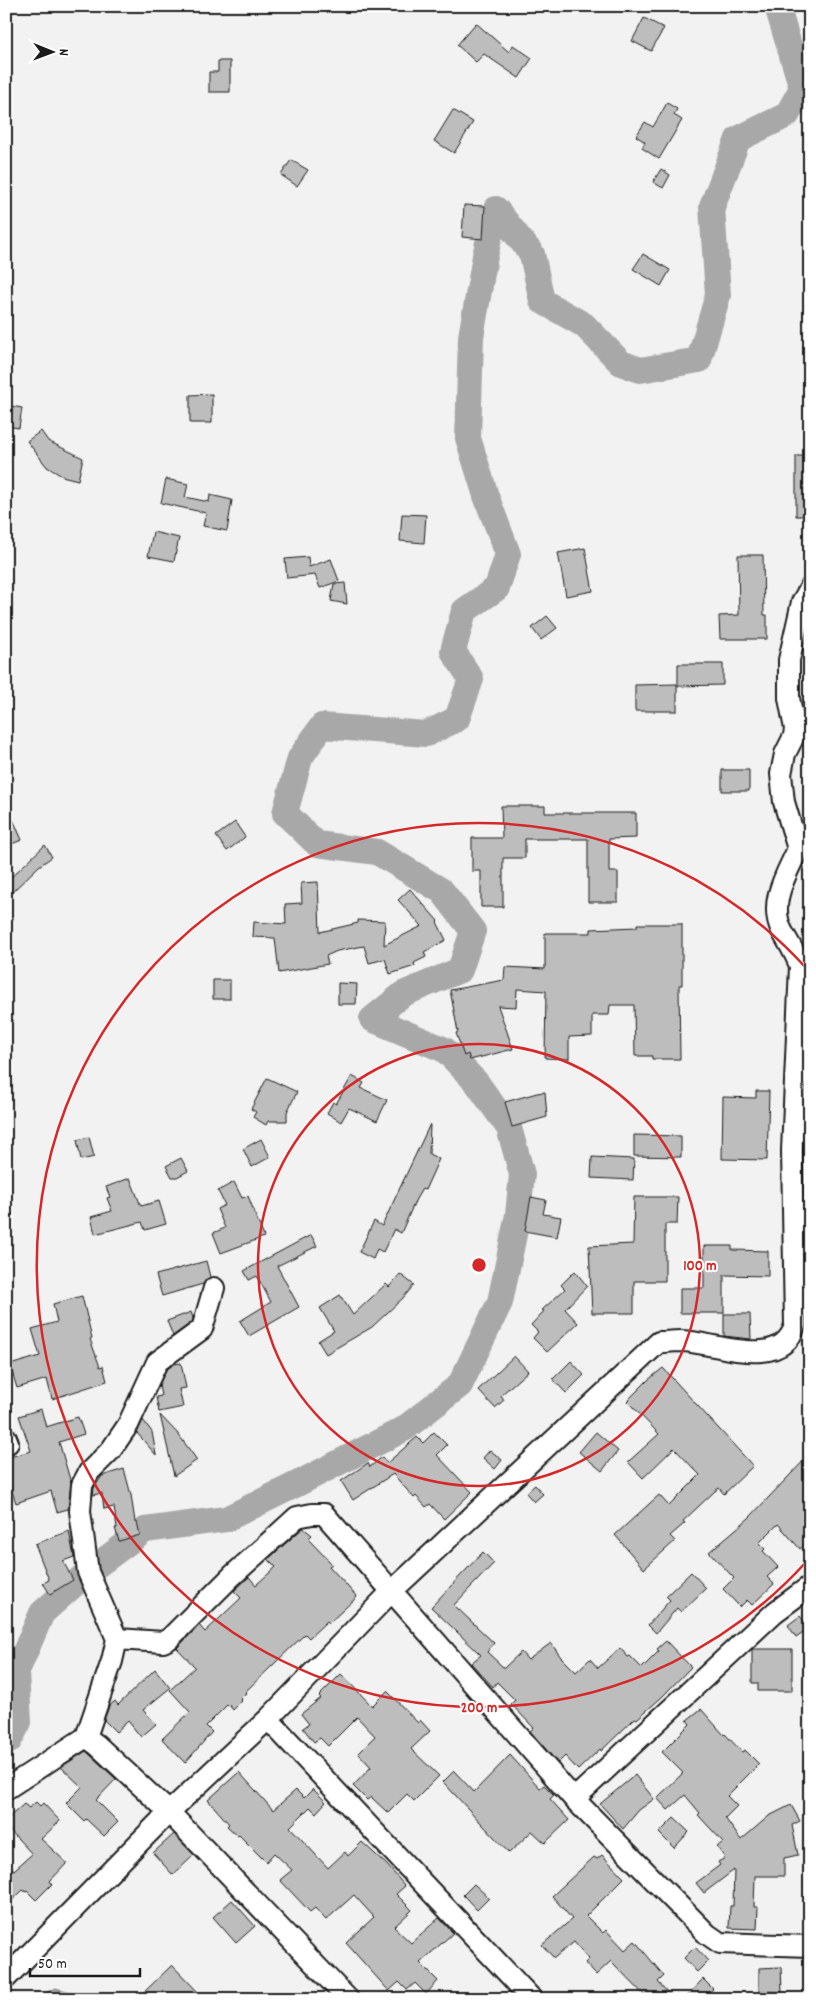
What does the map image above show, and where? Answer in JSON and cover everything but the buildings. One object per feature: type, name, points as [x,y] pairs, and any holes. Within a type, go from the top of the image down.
[{"type":"street","points":[[6,1978],[169,1812],[268,1719],[392,1591],[659,1342],[683,1341],[735,1351],[775,1349],[793,1333],[795,1325],[792,1151],[800,966],[776,915],[782,885],[798,849],[784,802],[781,774],[785,754],[794,736],[795,729],[789,698],[789,660],[802,602],[810,588]]},
{"type":"street","points":[[6,1790],[86,1737],[112,1661],[117,1639],[85,1562],[80,1511],[82,1485],[89,1472],[111,1450],[128,1425],[157,1362],[202,1329],[214,1288]]},
{"type":"street","points":[[117,1639],[163,1642],[169,1640],[232,1576],[297,1517],[324,1514],[574,1799],[707,1934],[720,1944],[810,1946]]},
{"type":"street","points":[[574,1799],[775,1612],[810,1586]]},
{"type":"street","points":[[268,1719],[532,1999]]},
{"type":"street","points":[[86,1737],[98,1745],[169,1812],[348,1999]]},
{"type":"shaded area","points":[[55,1988],[94,1998],[94,1999],[35,1999]]},
{"type":"waterway","points":[[6,1739],[9,1741],[19,1722],[16,1673],[42,1613],[88,1572],[145,1530],[226,1519],[404,1429],[460,1385],[500,1302],[518,1215],[522,1174],[509,1128],[477,1083],[445,1050],[372,1019],[403,994],[460,970],[473,931],[442,891],[377,852],[317,844],[285,813],[300,758],[322,726],[426,734],[457,719],[471,679],[453,651],[464,611],[497,588],[508,554],[486,496],[468,438],[471,337],[485,256],[496,209],[532,254],[542,301],[584,325],[621,363],[640,370],[699,360],[718,295],[712,207],[738,139],[787,115],[802,88],[777,6]]}]
